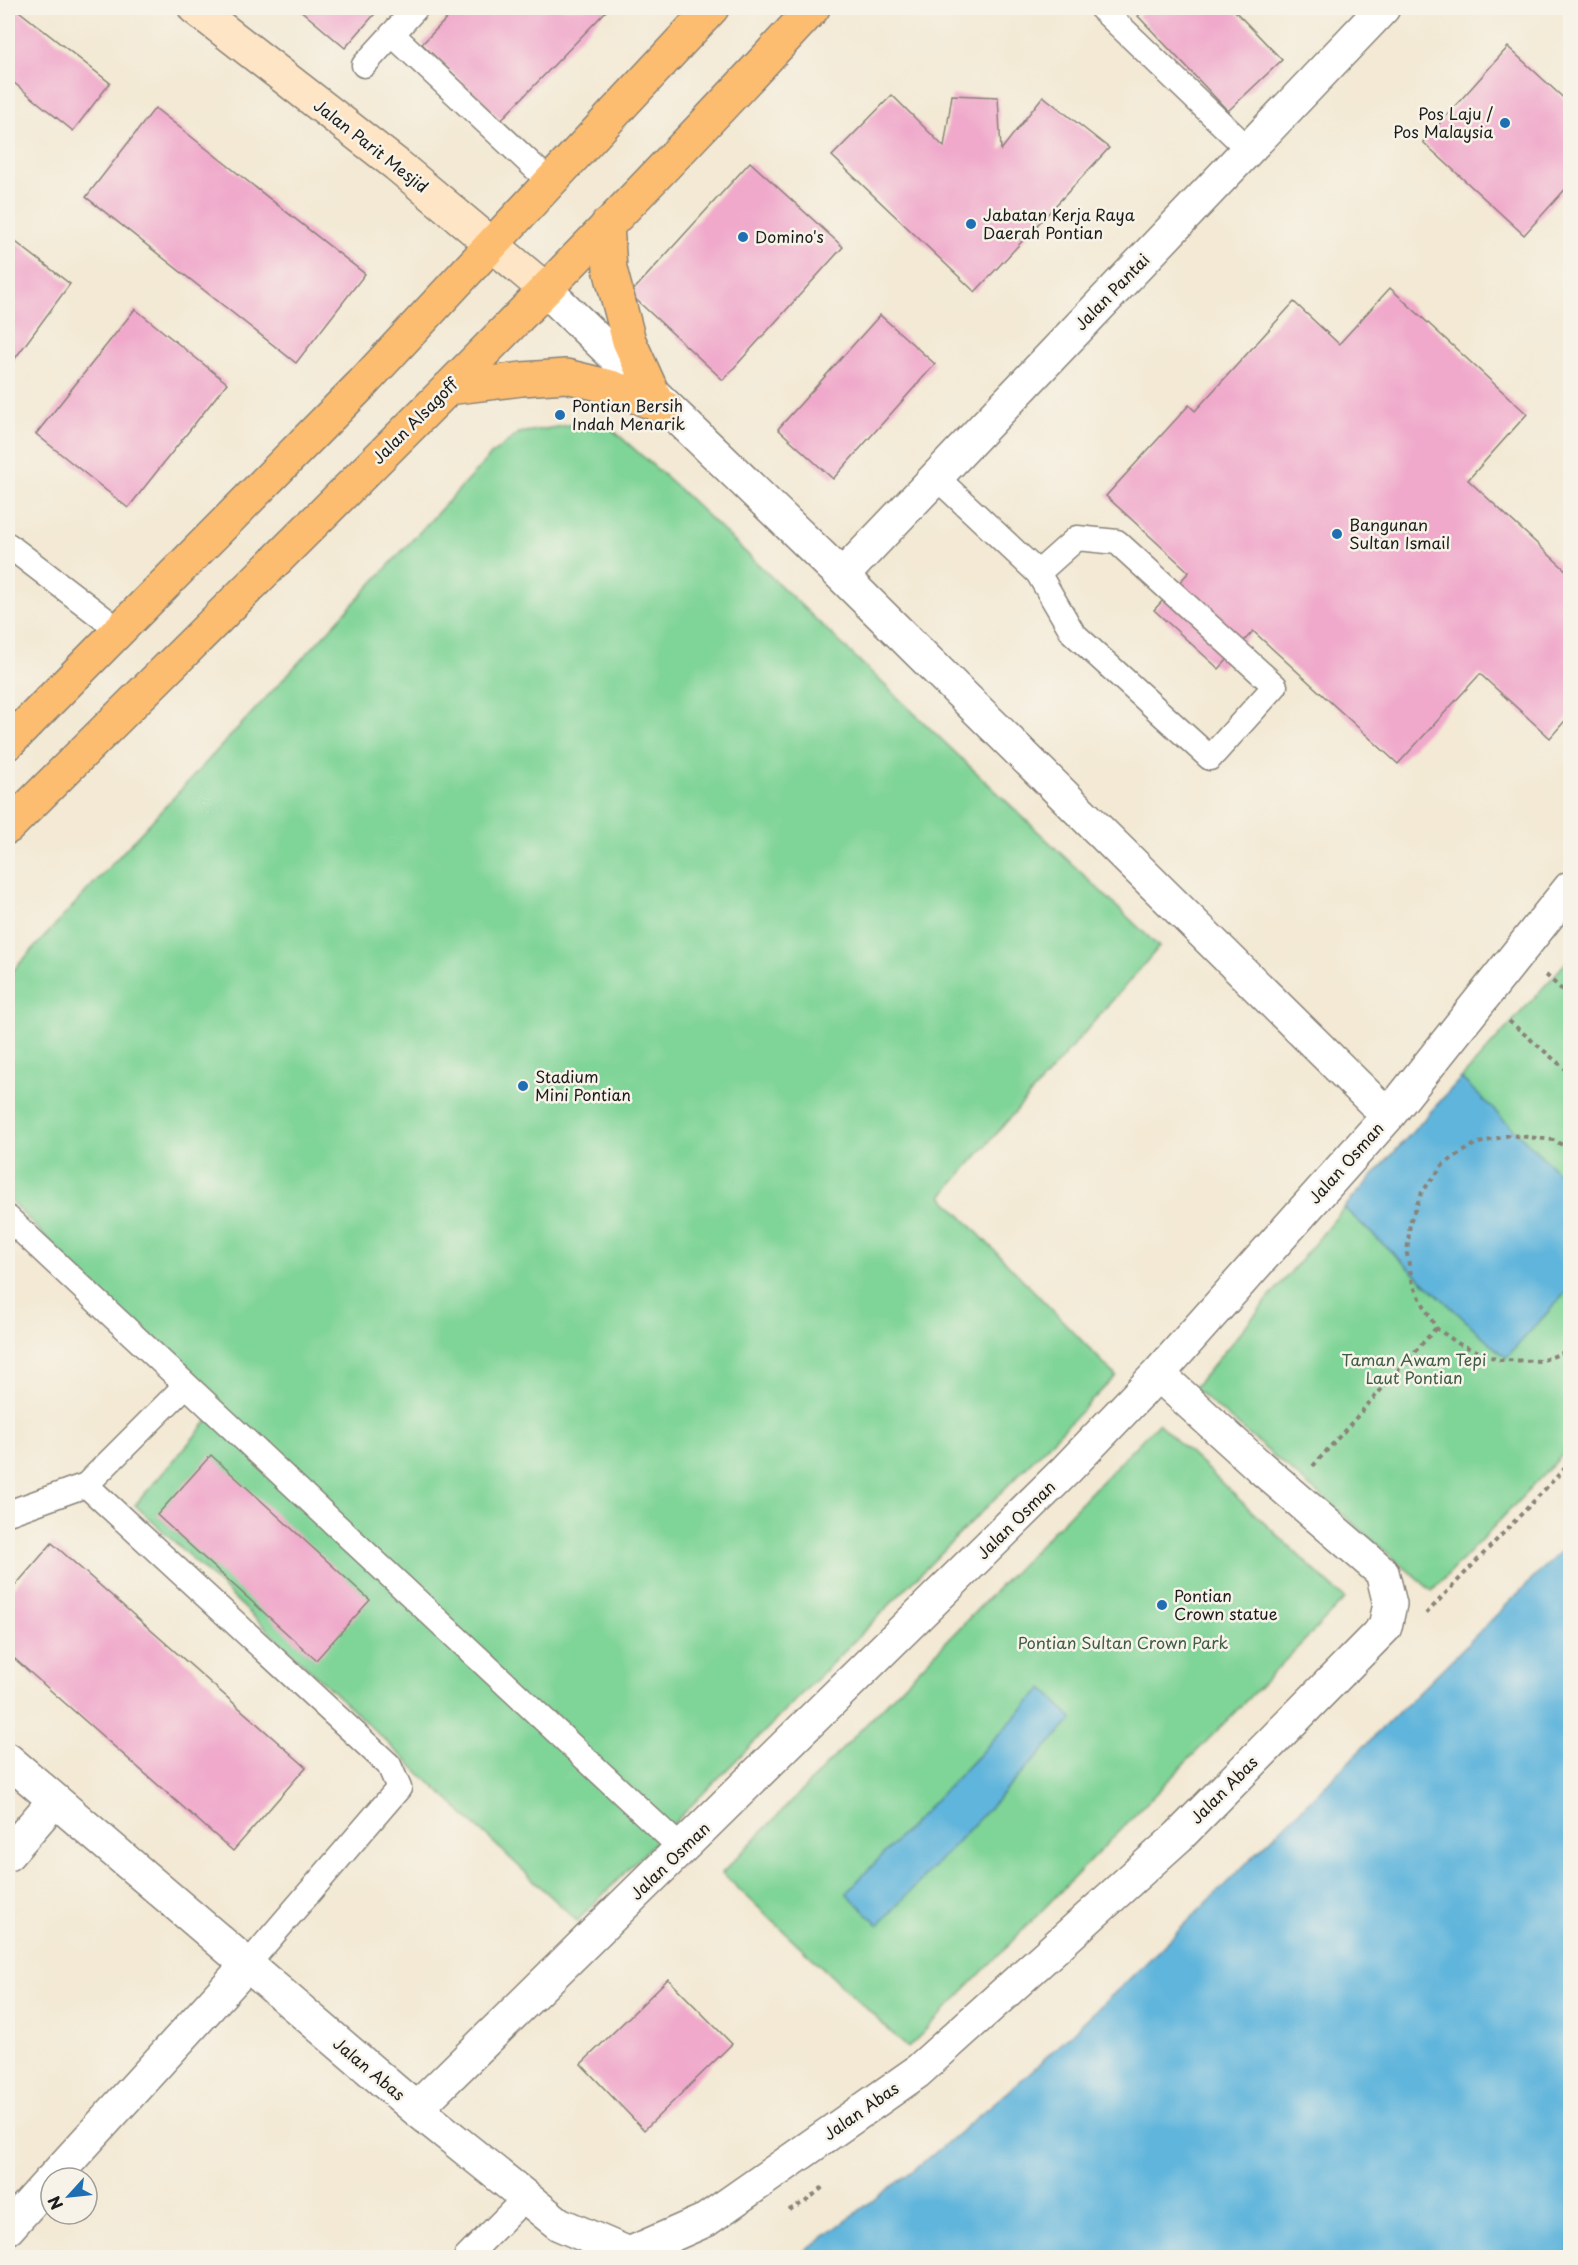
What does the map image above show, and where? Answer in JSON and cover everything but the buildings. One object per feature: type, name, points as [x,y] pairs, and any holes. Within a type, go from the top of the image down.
[{"type":"highway","points":[[8,743],[362,384],[712,8]]},
{"type":"highway","name":"Jalan Alsagoff","points":[[8,827],[448,388],[726,103],[813,8]]},
{"type":"highway","points":[[607,225],[610,269],[629,341],[660,402]]},
{"type":"highway","points":[[448,388],[566,376],[660,402]]},
{"type":"main road","name":"Jalan Parit Mesjid","points":[[195,8],[397,165],[493,243],[545,289]]},
{"type":"street","name":"Jalan Pantai","points":[[842,576],[1383,8]]},
{"type":"street","points":[[545,289],[842,576],[1388,1116]]},
{"type":"street","name":"Jalan Osman","points":[[416,2109],[1066,1470],[1158,1374],[1388,1116],[1570,888]]},
{"type":"street","name":"Jalan Abas","points":[[8,1760],[416,2109],[526,2198],[559,2224],[628,2254],[706,2220],[917,2072],[1179,1836],[1385,1627],[1390,1604],[1382,1572],[1259,1466],[1158,1374]]},
{"type":"street","points":[[8,1854],[54,1801]]},
{"type":"street","points":[[64,2166],[247,1965]]},
{"type":"street","points":[[8,2228],[39,2193]]},
{"type":"lane","points":[[364,65],[416,8]]},
{"type":"lane","points":[[1101,8],[1248,149]]},
{"type":"lane","points":[[392,34],[550,182]]},
{"type":"lane","points":[[936,477],[1038,573],[1073,633],[1210,759],[1275,686],[1117,542],[1077,538],[1038,573]]},
{"type":"lane","points":[[8,545],[120,631]]},
{"type":"lane","points":[[8,1218],[682,1849]]},
{"type":"lane","points":[[8,1513],[86,1485],[186,1385]]},
{"type":"lane","points":[[86,1485],[389,1765],[399,1788],[247,1965]]},
{"type":"lane","points":[[466,2258],[526,2198]]},
{"type":"path","points":[[1482,998],[1570,1073]]},
{"type":"path","points":[[1570,1149],[1553,1140],[1510,1135],[1475,1144],[1444,1164],[1422,1192],[1410,1222],[1407,1254],[1413,1285],[1436,1328],[1459,1344],[1498,1360],[1541,1361],[1570,1350]]},
{"type":"path","points":[[1309,1470],[1436,1328]]},
{"type":"green space","name":"Stadium Mini Pontian","points":[[576,424],[607,425],[674,484],[1159,947],[942,1196],[1116,1376],[577,1921],[135,1505],[214,1414],[8,1198],[8,976],[492,454],[519,433]]},
{"type":"green space","name":"Taman Awam Tepi Laut Pontian","points":[[1570,958],[1570,1447],[1432,1591],[1194,1388],[1344,1208]]},
{"type":"green space","name":"Pontian Sultan Crown Park","points":[[1158,1423],[1345,1599],[908,2048],[722,1873]]},
{"type":"water","points":[[1461,1078],[1570,1184],[1570,1288],[1506,1358],[1344,1208]]},
{"type":"water","points":[[1570,1542],[1570,2257],[797,2257],[923,2163],[1026,2076],[1142,1967]]},
{"type":"water","points":[[1043,1688],[1073,1719],[879,1925],[846,1893]]},
{"type":"place","name":"Pos Laju / Pos Malaysia","points":[[1505,123]]},
{"type":"place","name":"Jabatan Kerja Raya Daerah Pontian","points":[[971,224]]},
{"type":"place","name":"Domino's","points":[[743,237]]},
{"type":"place","name":"Pontian Bersih Indah Menarik","points":[[560,415]]},
{"type":"place","name":"Bangunan Sultan Ismail","points":[[1337,534]]},
{"type":"place","name":"Stadium Mini Pontian","points":[[523,1086]]},
{"type":"place","name":"Pontian Crown statue","points":[[1162,1605]]}]
